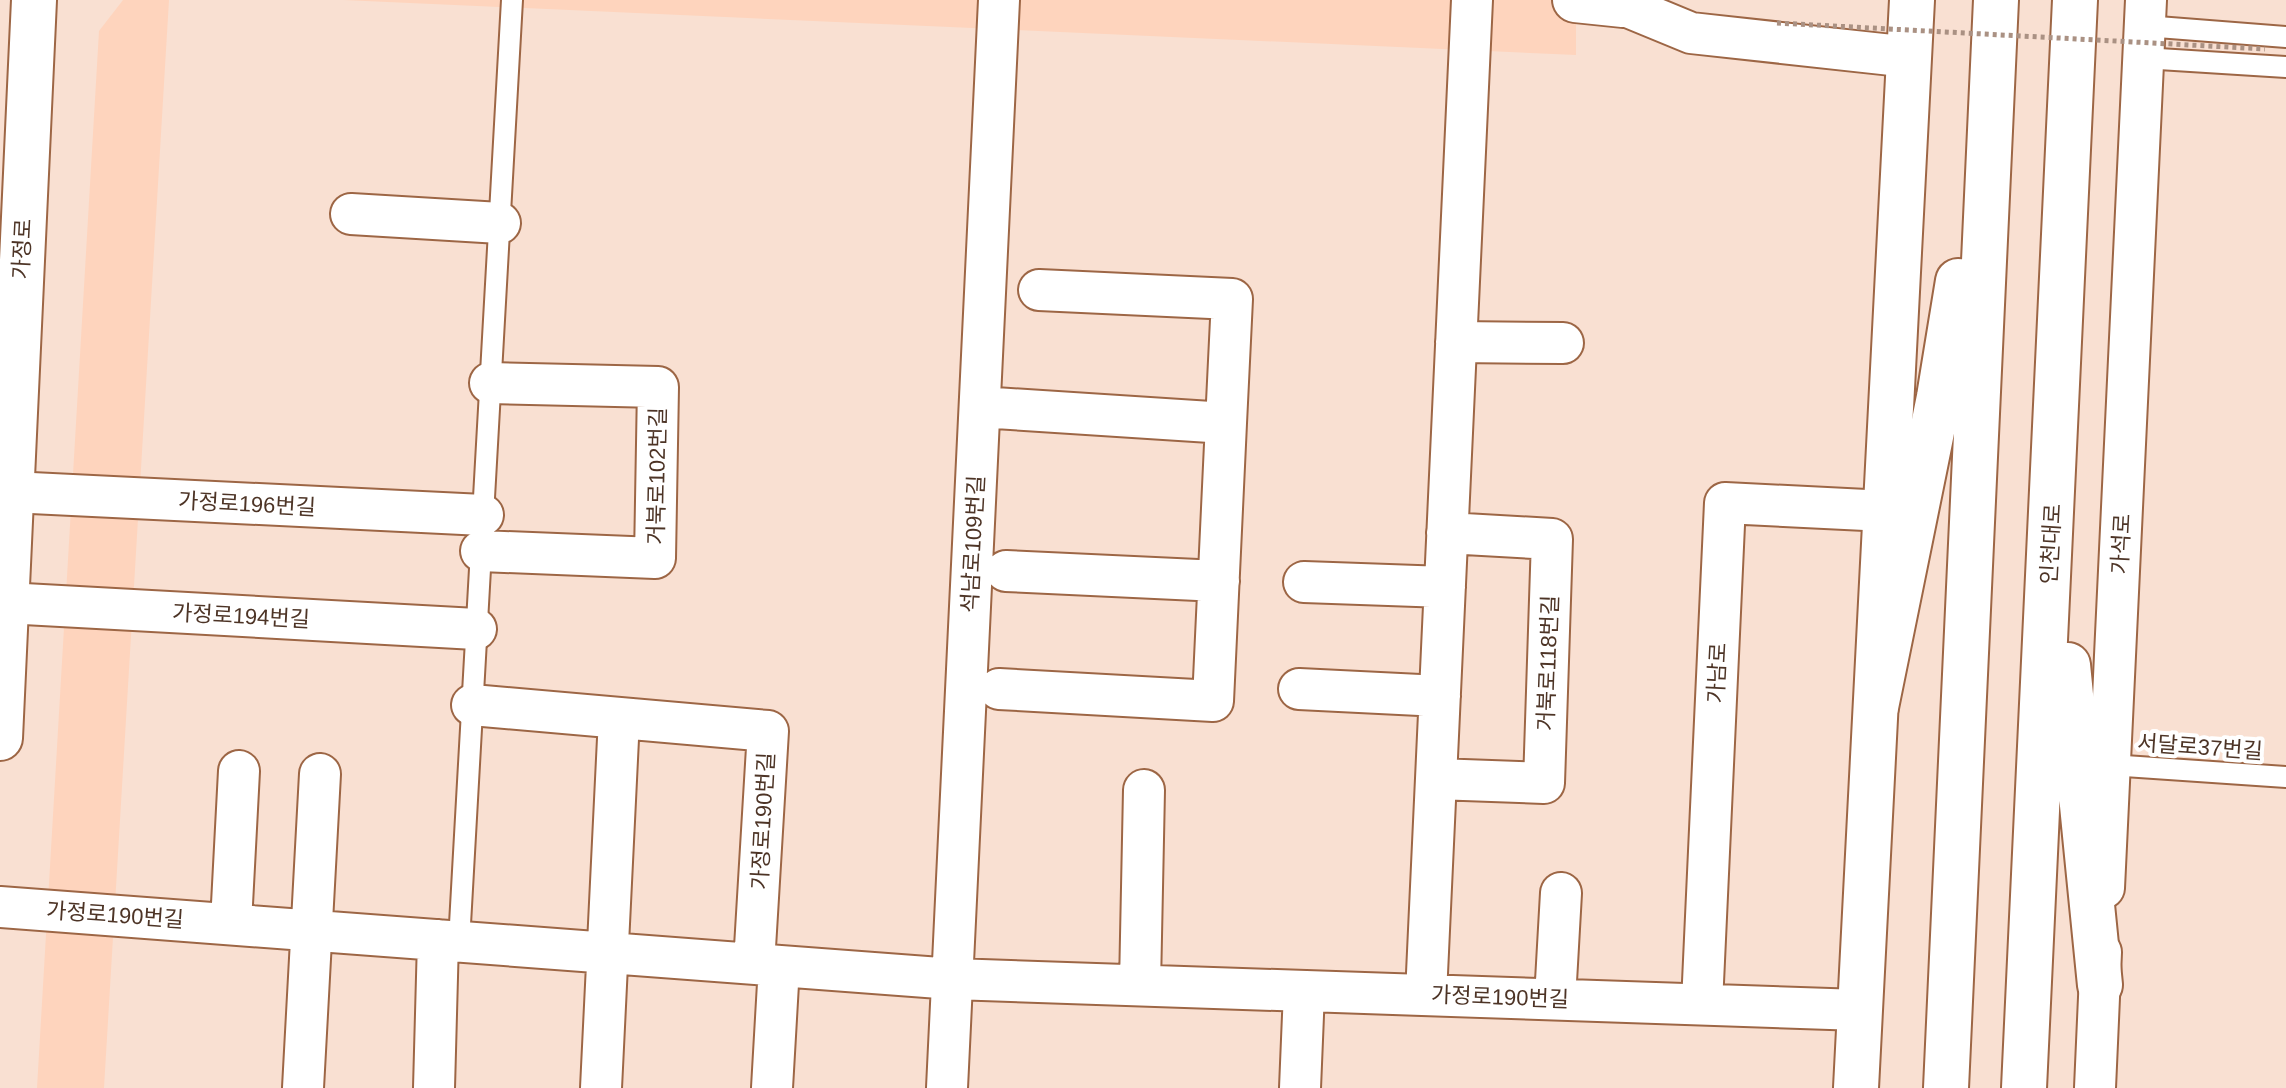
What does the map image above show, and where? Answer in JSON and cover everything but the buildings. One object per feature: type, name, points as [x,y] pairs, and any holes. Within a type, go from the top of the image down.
[{"type":"main road","name":"가정로","points":[[0,738],[34,0]]},
{"type":"main road","points":[[1575,0],[1630,3]]},
{"type":"main road","points":[[1856,1088],[1912,0]]},
{"type":"main road","points":[[1946,1088],[1996,0]]},
{"type":"main road","name":"인천대로","points":[[2024,1088],[2075,0]]},
{"type":"main road","points":[[1876,707],[1939,397],[1991,77]]},
{"type":"main road","points":[[2053,500],[2081,824],[2100,985]]},
{"type":"street","name":"석남로109번길","points":[[947,1088],[999,0]]},
{"type":"street","points":[[1426,995],[1472,0]]},
{"type":"street","points":[[1630,3],[1691,33],[1910,57]]},
{"type":"street","name":"가석로","points":[[2095,1088],[2145,28]]},
{"type":"street","points":[[351,214],[500,223]]},
{"type":"street","points":[[999,689],[1213,701],[1232,299],[1039,290]]},
{"type":"street","points":[[1456,342],[1563,343]]},
{"type":"street","name":"거북로102번길","points":[[482,533],[655,558],[658,387],[490,383]]},
{"type":"street","points":[[980,407],[1226,423]]},
{"type":"street","name":"가정로196번길","points":[[11,492],[482,533]]},
{"type":"street","name":"가남로","points":[[1702,1004],[1725,503],[1886,511]]},
{"type":"street","name":"거북로118번길","points":[[1436,779],[1544,783],[1552,539],[1447,533]]},
{"type":"street","points":[[1006,571],[1219,581]]},
{"type":"street","points":[[1304,582],[1445,587]]},
{"type":"street","name":"가정로194번길","points":[[6,603],[476,629]]},
{"type":"street","points":[[1299,689],[1440,696]]},
{"type":"street","name":"가정로190번길","points":[[472,705],[768,731],[767,965],[772,1088]]},
{"type":"street","points":[[601,1088],[619,718]]},
{"type":"street","points":[[231,923],[239,771]]},
{"type":"street","points":[[303,1088],[320,774]]},
{"type":"street","points":[[1140,985],[1144,790]]},
{"type":"street","points":[[1555,999],[1561,893]]},
{"type":"street","name":"가정로190번길","points":[[0,907],[953,979],[1860,1010]]},
{"type":"street","points":[[434,1088],[448,941]]},
{"type":"street","points":[[1300,1088],[1304,991]]},
{"type":"lane","points":[[448,941],[472,705],[512,0]]},
{"type":"lane","points":[[2145,28],[2286,37]]},
{"type":"lane","points":[[2145,28],[2286,67]]},
{"type":"lane","name":"서달로37번길","points":[[2110,765],[2286,777]]},
{"type":"path","points":[[1777,23],[2265,49]]},
{"type":"shaded area","points":[[123,0],[169,0],[104,1088],[37,1088],[99,31]]},
{"type":"shaded area","points":[[343,0],[1576,0],[1576,55]]}]
